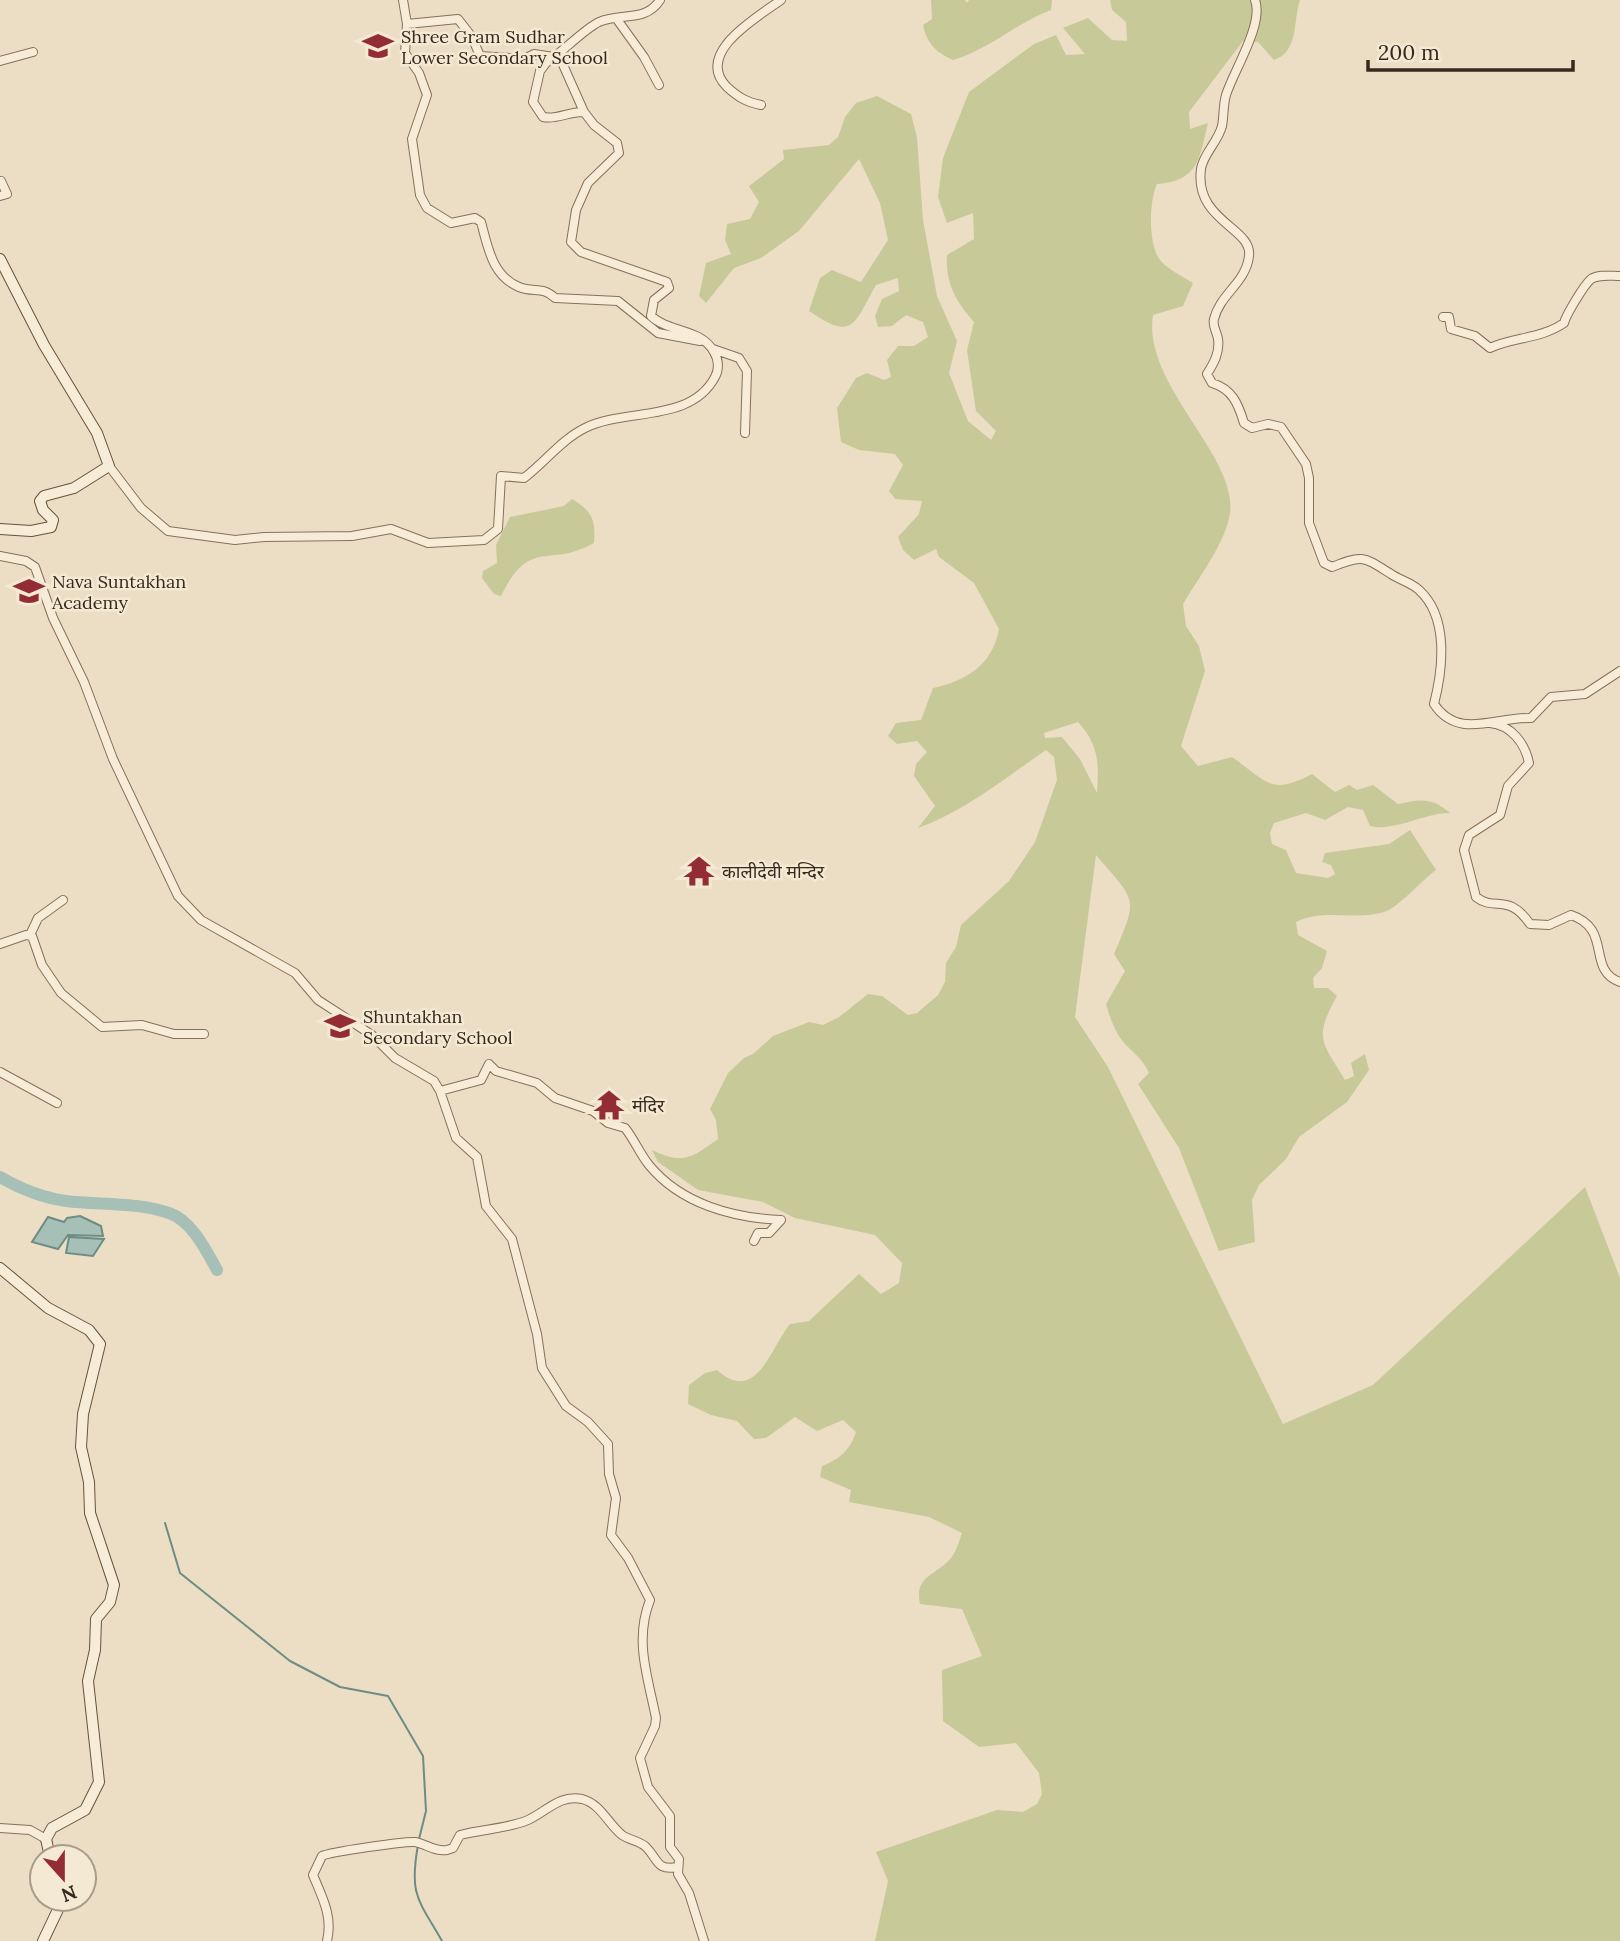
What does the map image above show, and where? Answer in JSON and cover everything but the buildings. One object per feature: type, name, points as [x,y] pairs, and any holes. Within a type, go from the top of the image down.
[{"type":"street","points":[[404,0],[407,24],[405,53],[419,73],[427,95],[412,139],[420,195],[427,208],[451,223],[475,218],[481,222],[495,269],[519,287],[547,290],[555,298],[618,301],[657,333],[710,346],[739,358],[747,371],[745,433]]},
{"type":"street","points":[[584,112],[574,111],[548,118],[537,109],[533,94],[540,71],[598,22],[644,14],[656,7],[660,0]]},
{"type":"street","points":[[761,105],[740,98],[721,80],[718,70],[728,41],[746,22],[781,0]]},
{"type":"street","points":[[1255,0],[1258,8],[1252,35],[1225,98],[1222,127],[1202,166],[1200,183],[1214,215],[1244,237],[1250,253],[1246,271],[1231,293],[1221,300],[1213,322],[1219,340],[1216,360],[1207,374],[1212,383],[1226,387],[1234,398],[1244,423],[1252,428],[1268,424],[1281,427],[1306,464],[1309,478],[1309,523],[1324,563],[1332,567],[1358,557],[1371,560],[1417,588],[1427,598],[1435,613],[1441,646],[1441,676],[1434,704],[1443,718],[1462,726],[1531,718],[1550,697],[1585,694],[1620,671]]},
{"type":"street","points":[[616,18],[645,57],[659,85]]},
{"type":"street","points":[[0,260],[44,345],[97,433],[109,466],[141,508],[168,531],[235,540],[352,536],[391,529],[428,543],[484,540],[498,529],[500,476],[524,478],[542,465],[563,441],[587,426],[657,412],[698,397],[705,393],[717,373],[718,359],[710,346],[690,332],[657,322],[651,316],[654,300],[669,288],[667,282],[581,252],[571,242],[576,210],[588,183],[619,153],[620,147],[584,112],[560,58],[534,54],[524,59],[480,56],[472,37],[457,19],[407,24]]},
{"type":"street","points":[[0,61],[33,52]]},
{"type":"street","points":[[0,196],[7,194],[1,181]]},
{"type":"street","points":[[1443,317],[1449,317],[1451,329],[1475,336],[1489,348],[1510,344],[1516,338],[1534,337],[1564,323],[1567,312],[1591,280],[1601,276],[1620,276]]},
{"type":"street","points":[[0,529],[31,531],[51,527],[53,520],[43,510],[40,501],[44,496],[74,488],[109,466]]},
{"type":"street","points":[[0,556],[26,561],[35,567],[53,618],[84,682],[113,758],[178,896],[201,919],[295,973],[318,1000],[372,1035],[395,1058],[434,1081],[456,1138],[478,1157],[486,1206],[512,1239],[537,1334],[542,1368],[566,1406],[606,1439],[610,1450],[609,1474],[616,1498],[611,1535],[628,1558],[650,1600],[643,1624],[642,1650],[655,1726],[640,1758],[648,1787],[670,1816],[670,1847],[679,1859],[678,1867],[704,1941]]},
{"type":"street","points":[[1483,722],[1497,724],[1521,739],[1529,762],[1508,786],[1500,815],[1469,835],[1464,850],[1476,897],[1482,902],[1499,902],[1520,909],[1530,924],[1549,925],[1571,915],[1584,919],[1599,941],[1602,967],[1611,978],[1620,982]]},
{"type":"street","points":[[0,944],[30,935],[38,918],[63,900]]},
{"type":"street","points":[[30,935],[34,939],[45,970],[61,993],[102,1027],[142,1025],[174,1034],[204,1034]]},
{"type":"street","points":[[440,1091],[481,1080],[489,1064],[496,1071],[537,1083],[555,1098],[593,1111],[608,1123],[625,1128],[648,1164],[701,1205],[722,1212],[781,1220],[769,1233],[758,1233],[754,1241]]},
{"type":"street","points":[[0,1072],[57,1103]]},
{"type":"street","points":[[0,1268],[48,1308],[89,1330],[100,1345],[83,1414],[81,1447],[89,1482],[90,1513],[114,1585],[110,1602],[96,1619],[95,1650],[88,1681],[99,1782],[85,1810],[52,1828],[46,1839],[47,1843]]},
{"type":"street","points":[[327,1941],[330,1927],[328,1911],[313,1875],[322,1856],[335,1850],[365,1850],[406,1842],[447,1850],[453,1848],[460,1835],[519,1823],[562,1801],[579,1798],[589,1802],[607,1816],[622,1835],[646,1847],[660,1867],[678,1867]]},
{"type":"street","points":[[0,1828],[30,1830],[46,1839]]},
{"type":"street","points":[[43,1941],[56,1913]]},
{"type":"green space","points":[[931,0],[965,0],[967,3],[969,0],[1052,0],[1051,10],[978,50],[953,60],[933,47],[925,32],[923,25],[932,19]]},
{"type":"green space","points":[[1110,0],[1300,0],[1294,34],[1288,50],[1274,60],[1258,42],[1243,41],[1189,112],[1190,129],[1208,123],[1199,157],[1189,173],[1171,182],[1157,184],[1152,201],[1151,222],[1156,253],[1167,267],[1193,283],[1183,306],[1153,315],[1153,341],[1175,393],[1220,468],[1229,491],[1230,513],[1223,536],[1183,604],[1186,626],[1199,646],[1205,671],[1181,746],[1198,766],[1232,757],[1270,783],[1287,784],[1312,774],[1335,792],[1349,785],[1357,790],[1373,785],[1398,804],[1413,801],[1432,802],[1450,813],[1379,827],[1370,826],[1363,810],[1348,807],[1325,820],[1306,813],[1274,823],[1270,833],[1272,844],[1286,850],[1296,873],[1328,878],[1335,874],[1331,865],[1322,862],[1325,853],[1389,844],[1410,830],[1436,870],[1384,912],[1318,916],[1296,922],[1298,935],[1327,951],[1322,968],[1313,978],[1314,988],[1328,988],[1337,996],[1323,1031],[1326,1048],[1345,1080],[1354,1076],[1351,1063],[1365,1054],[1369,1070],[1347,1102],[1299,1137],[1286,1159],[1259,1185],[1252,1200],[1255,1242],[1219,1251],[1179,1148],[1138,1084],[1149,1073],[1142,1061],[1123,1042],[1112,1021],[1106,1004],[1125,971],[1114,954],[1130,910],[1126,892],[1096,855],[1075,1017],[1108,1067],[1283,1424],[1373,1385],[1585,1187],[1620,1278],[1620,1941],[875,1941],[888,1881],[876,1852],[997,1810],[1023,1812],[1037,1804],[1042,1794],[1039,1773],[1016,1743],[979,1747],[943,1721],[942,1670],[982,1656],[962,1609],[920,1604],[919,1595],[927,1577],[952,1556],[962,1533],[929,1517],[849,1502],[851,1490],[820,1477],[822,1466],[844,1453],[854,1438],[856,1432],[843,1420],[817,1431],[795,1417],[766,1438],[754,1439],[737,1421],[711,1415],[688,1404],[689,1385],[705,1373],[717,1370],[731,1379],[742,1381],[752,1377],[761,1370],[790,1324],[809,1321],[859,1274],[881,1294],[899,1283],[902,1263],[875,1235],[795,1218],[763,1202],[698,1190],[658,1162],[652,1150],[672,1157],[687,1157],[718,1139],[716,1120],[710,1109],[728,1073],[773,1036],[809,1022],[823,1025],[839,1017],[868,994],[882,996],[908,1015],[917,1013],[938,995],[945,982],[946,963],[956,947],[961,925],[1009,881],[1035,842],[1057,780],[1054,757],[1046,750],[952,813],[918,828],[935,806],[914,776],[916,764],[927,752],[917,741],[897,744],[888,736],[896,723],[921,720],[933,688],[946,685],[976,669],[991,652],[999,629],[974,583],[939,557],[936,549],[914,560],[903,550],[898,537],[919,514],[922,501],[895,499],[889,491],[903,465],[895,454],[859,450],[841,442],[837,408],[856,378],[867,373],[884,380],[891,377],[887,360],[898,346],[914,346],[928,337],[923,322],[906,315],[892,326],[878,327],[875,316],[882,299],[899,291],[898,278],[876,285],[862,311],[850,325],[835,325],[809,311],[820,278],[832,270],[861,282],[888,240],[880,203],[859,159],[799,231],[761,258],[734,268],[706,303],[699,296],[706,263],[731,254],[725,240],[727,224],[750,219],[759,202],[749,186],[784,159],[783,150],[829,145],[838,137],[845,117],[856,103],[877,96],[911,114],[917,137],[923,220],[937,296],[957,341],[949,373],[968,421],[991,440],[996,431],[976,411],[967,350],[974,322],[953,291],[947,265],[947,255],[974,239],[973,213],[947,223],[938,197],[943,158],[969,92],[1034,44],[1056,35],[1066,55],[1085,54],[1063,28],[1088,18],[1112,40],[1127,41],[1126,22],[1112,10]],"holes":[[[1078,722],[1085,730],[1096,755],[1097,793],[1080,759],[1062,737],[1045,738],[1044,733]]]},
{"type":"green space","points":[[572,499],[591,517],[594,543],[564,554],[531,560],[512,578],[501,596],[494,594],[482,578],[483,571],[497,563],[496,545],[510,517],[564,506]]},
{"type":"water","points":[[80,1216],[101,1226],[103,1236],[68,1235],[58,1249],[32,1242],[48,1217],[64,1222],[67,1218]]},
{"type":"water","points":[[69,1237],[104,1239],[93,1256],[66,1253]]},
{"type":"waterway","points":[[0,1177],[32,1192],[58,1200],[131,1205],[169,1213],[185,1222],[191,1229],[217,1270]]},
{"type":"waterway","points":[[165,1523],[180,1573],[290,1661],[340,1687],[388,1696],[423,1756],[426,1811],[419,1839]]},
{"type":"waterway","points":[[418,1845],[415,1886],[421,1905],[442,1941]]},
{"type":"place","name":"Shree Gram Sudhar Lower Secondary School","points":[[378,46]]},
{"type":"place","name":"Nava Suntakhan Academy","points":[[29,591]]},
{"type":"place","name":"कालीदेवी मन्दिर","points":[[699,871]]},
{"type":"place","name":"Shuntakhan Secondary School","points":[[340,1026]]},
{"type":"place","name":"मंदिर","points":[[609,1105]]}]
